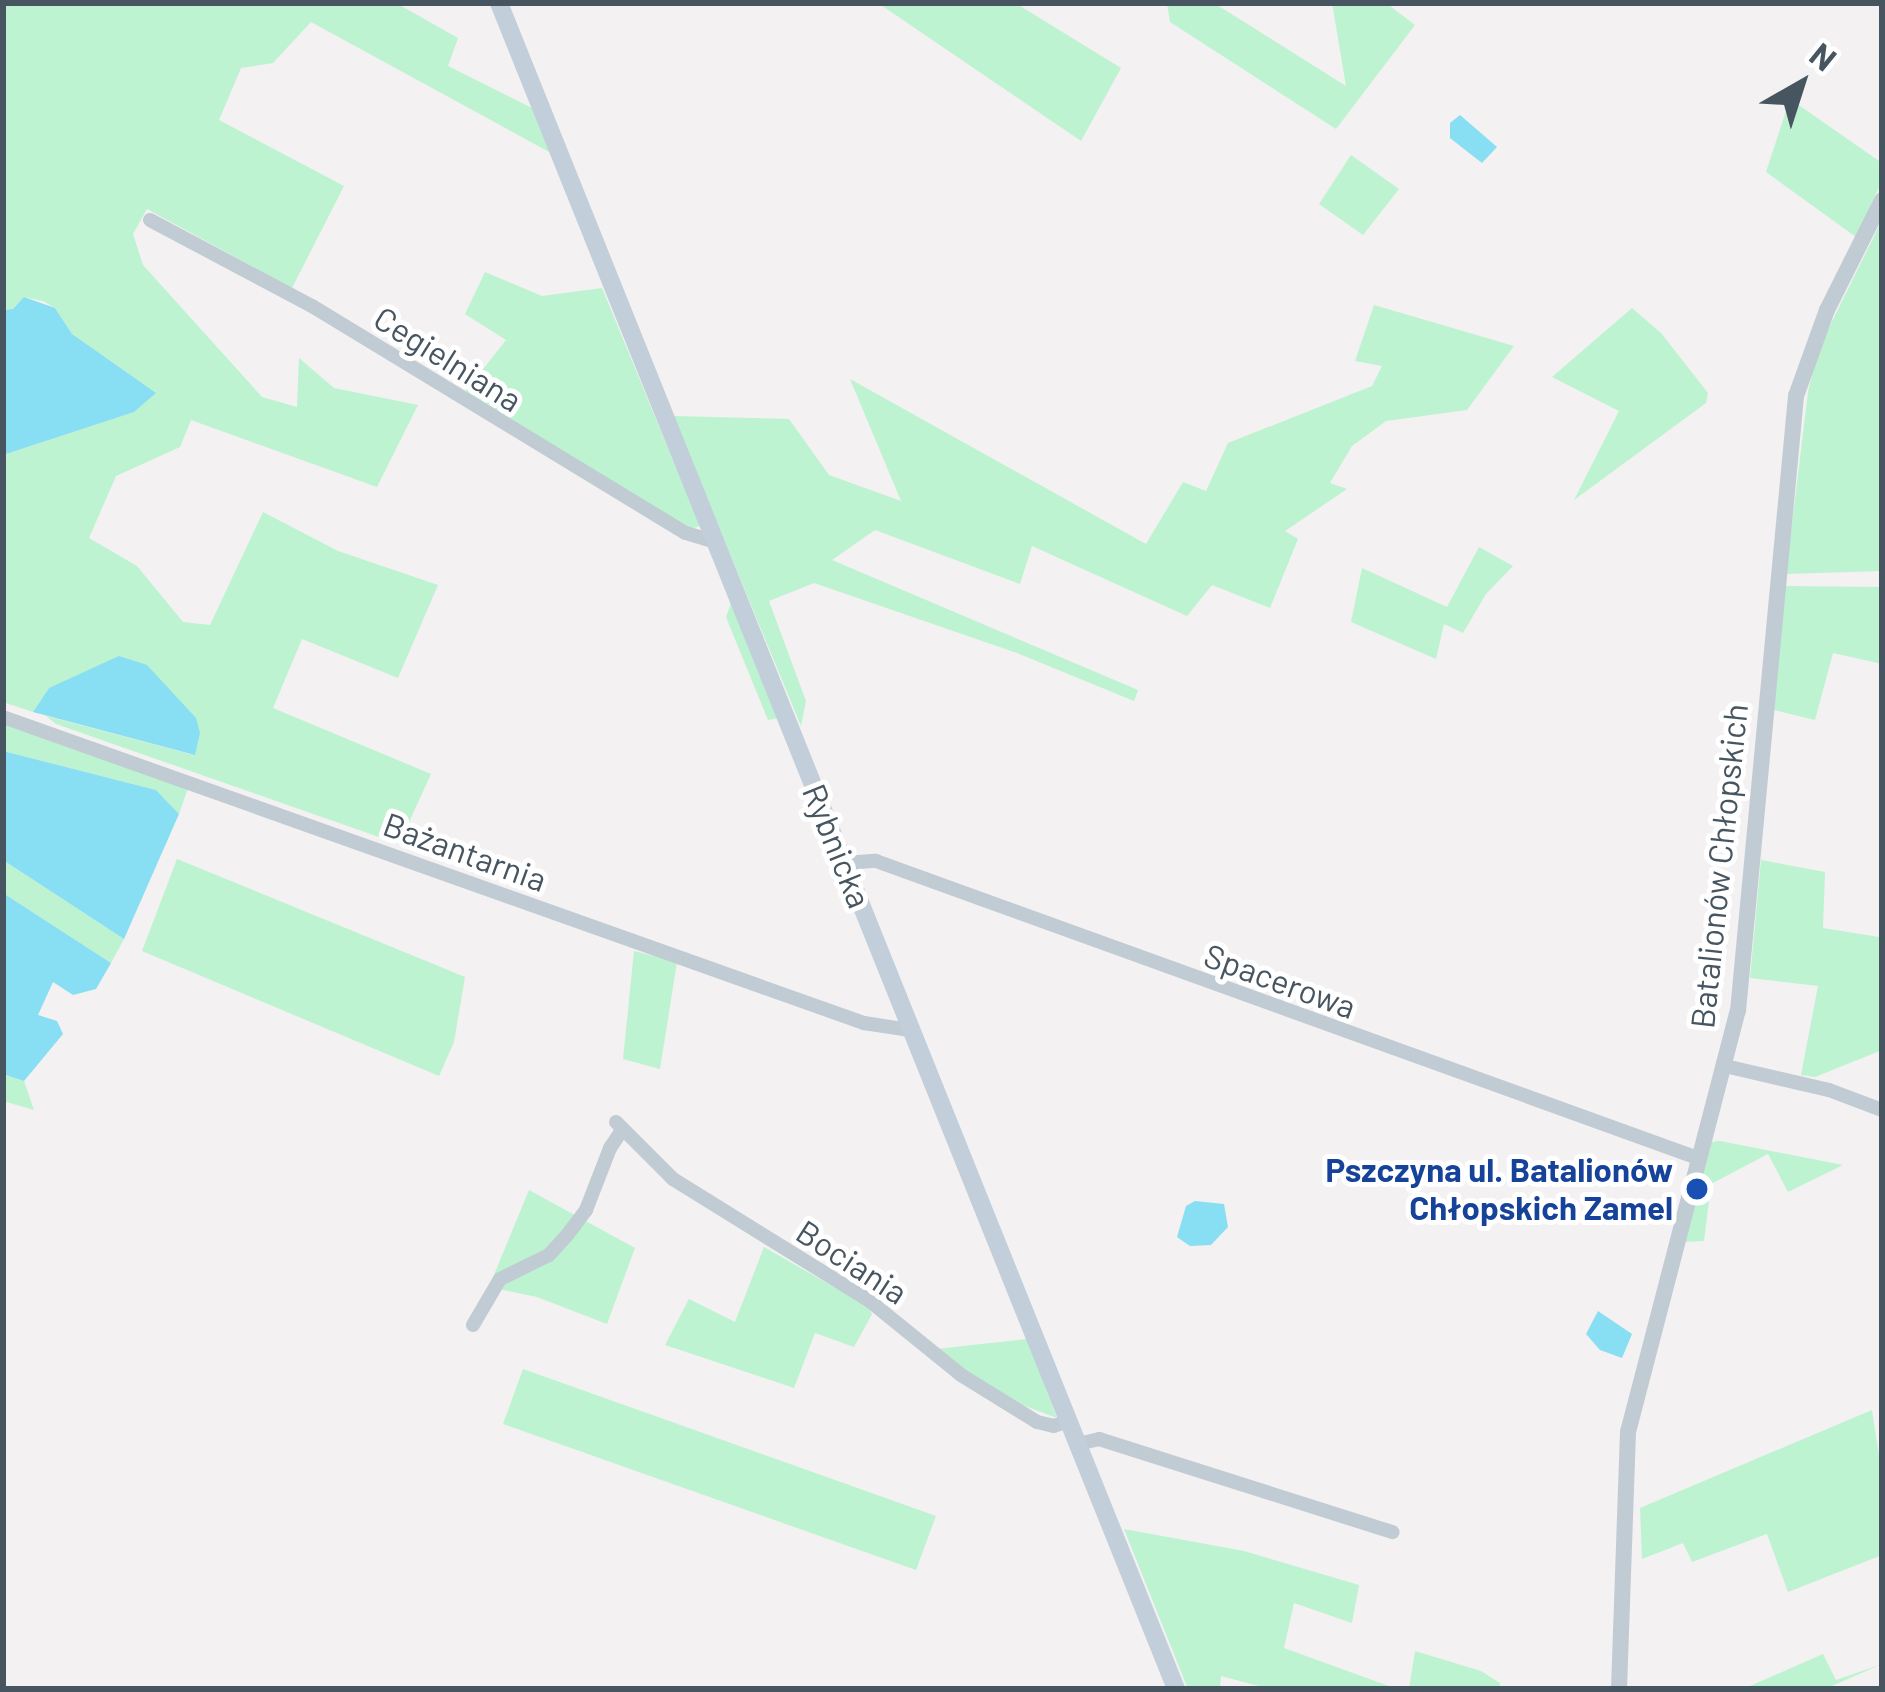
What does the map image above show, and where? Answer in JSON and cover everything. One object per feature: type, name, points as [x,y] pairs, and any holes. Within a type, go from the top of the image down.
[{"type":"main road","name":"Rybnicka","points":[[499,3],[1176,1689]]},
{"type":"street","name":"Batalionów Chłopskich","points":[[1619,1689],[1628,1432],[1738,1011],[1796,396],[1827,310],[1882,200]]},
{"type":"street","name":"Cegielniana","points":[[150,220],[312,306],[686,533],[716,542]]},
{"type":"street","name":"Bażantarnia","points":[[3,717],[864,1023],[910,1030]]},
{"type":"street","name":"Spacerowa","points":[[844,863],[876,861],[1698,1158]]},
{"type":"street","points":[[1725,1066],[1829,1090],[1882,1110]]},
{"type":"street","name":"Bociania","points":[[473,1324],[500,1279],[549,1255],[586,1210],[620,1125],[673,1179],[871,1302],[962,1375],[1037,1421],[1054,1426],[1068,1421]]},
{"type":"street","points":[[1078,1444],[1099,1438],[1394,1532]]},
{"type":"green space","points":[[3,3],[396,3],[458,38],[448,66],[534,109],[551,153],[311,22],[273,63],[241,68],[219,120],[344,186],[292,288],[147,209],[133,234],[143,265],[262,397],[297,407],[299,358],[334,388],[418,405],[377,487],[191,420],[180,447],[116,476],[89,538],[137,566],[183,622],[210,625],[263,512],[338,551],[438,585],[398,678],[302,639],[273,708],[431,774],[399,844],[56,724],[46,716],[194,755],[49,688],[33,712],[3,702],[3,455],[133,412],[155,393],[72,334],[55,308],[43,301],[24,297],[13,309],[3,310]]},
{"type":"green space","points":[[878,3],[1015,3],[1121,68],[1081,141]]},
{"type":"green space","points":[[1167,3],[1214,3],[1346,86],[1332,3],[1386,3],[1415,25],[1336,129],[1170,22]]},
{"type":"green space","points":[[1790,99],[1882,163],[1882,181],[1856,237],[1766,172]]},
{"type":"green space","points":[[1351,155],[1399,189],[1363,235],[1319,204]]},
{"type":"green space","points":[[1882,220],[1882,571],[1786,574],[1808,392],[1818,350]]},
{"type":"green space","points":[[485,272],[542,296],[602,288],[700,526],[690,529],[465,392],[506,340],[465,314]]},
{"type":"green space","points":[[1374,305],[1514,346],[1467,410],[1386,421],[1352,446],[1330,483],[1347,489],[1285,531],[1298,539],[1270,608],[1212,585],[1187,616],[1032,546],[1020,584],[875,530],[832,560],[1138,690],[1134,701],[1017,653],[814,583],[769,601],[806,701],[801,726],[673,416],[789,419],[829,475],[901,501],[850,379],[1146,544],[1183,482],[1206,491],[1228,443],[1372,386],[1382,366],[1355,361]]},
{"type":"green space","points":[[1632,308],[1661,333],[1708,393],[1706,403],[1574,500],[1619,411],[1552,377]]},
{"type":"green space","points":[[1479,547],[1513,566],[1486,594],[1463,633],[1444,624],[1436,659],[1351,622],[1362,568],[1447,607]]},
{"type":"green space","points":[[1783,586],[1882,587],[1882,664],[1833,653],[1815,720],[1774,710]]},
{"type":"green space","points":[[731,603],[779,718],[768,720],[726,617]]},
{"type":"green space","points":[[3,723],[188,788],[179,814],[156,790],[3,751]]},
{"type":"green space","points":[[177,859],[465,977],[454,1042],[439,1076],[142,951]]},
{"type":"green space","points":[[3,860],[124,939],[111,963],[3,893]]},
{"type":"green space","points":[[1761,860],[1825,872],[1823,928],[1879,937],[1882,924],[1882,1050],[1815,1077],[1801,1075],[1818,986],[1750,978]]},
{"type":"green space","points":[[634,951],[677,962],[660,1069],[623,1059]]},
{"type":"green space","points":[[3,1074],[24,1081],[34,1110],[3,1101]]},
{"type":"green space","points":[[1708,1142],[1843,1165],[1788,1192],[1768,1154],[1711,1184],[1704,1241],[1682,1242]]},
{"type":"green space","points":[[529,1190],[635,1248],[607,1324],[537,1297],[489,1287]]},
{"type":"green space","points":[[764,1247],[867,1306],[872,1314],[854,1347],[815,1333],[794,1388],[665,1345],[689,1299],[735,1322]]},
{"type":"green space","points":[[1027,1339],[1057,1418],[1007,1399],[936,1349]]},
{"type":"green space","points":[[523,1369],[936,1516],[916,1570],[503,1424]]},
{"type":"green space","points":[[1872,1410],[1882,1476],[1882,1555],[1788,1592],[1767,1534],[1692,1562],[1683,1543],[1642,1559],[1640,1508]]},
{"type":"green space","points":[[1124,1529],[1244,1551],[1359,1585],[1352,1623],[1294,1603],[1284,1648],[1397,1689],[1270,1689],[1221,1676],[1220,1689],[1188,1689]]},
{"type":"green space","points":[[1415,1651],[1481,1671],[1500,1683],[1500,1689],[1409,1689]]},
{"type":"green space","points":[[1823,1654],[1836,1680],[1882,1664],[1825,1689],[1743,1689]]},
{"type":"water","points":[[1460,115],[1497,147],[1482,163],[1450,138],[1450,123]]},
{"type":"water","points":[[24,297],[55,308],[72,334],[156,393],[134,412],[3,455],[3,310],[13,309]]},
{"type":"water","points":[[119,656],[147,665],[196,718],[200,733],[195,755],[33,712],[49,688]]},
{"type":"water","points":[[3,751],[156,790],[179,814],[124,939],[3,860]]},
{"type":"water","points":[[3,893],[111,963],[96,989],[73,995],[53,982],[38,1015],[57,1021],[63,1034],[24,1081],[3,1074]]},
{"type":"water","points":[[1195,1201],[1224,1204],[1228,1227],[1211,1245],[1190,1246],[1177,1237],[1186,1206]]},
{"type":"water","points":[[1598,1311],[1632,1334],[1622,1358],[1600,1350],[1586,1334]]},
{"type":"place","name":"Pszczyna ul. Batalionów Chłopskich Zamel","points":[[1697,1189]]}]
